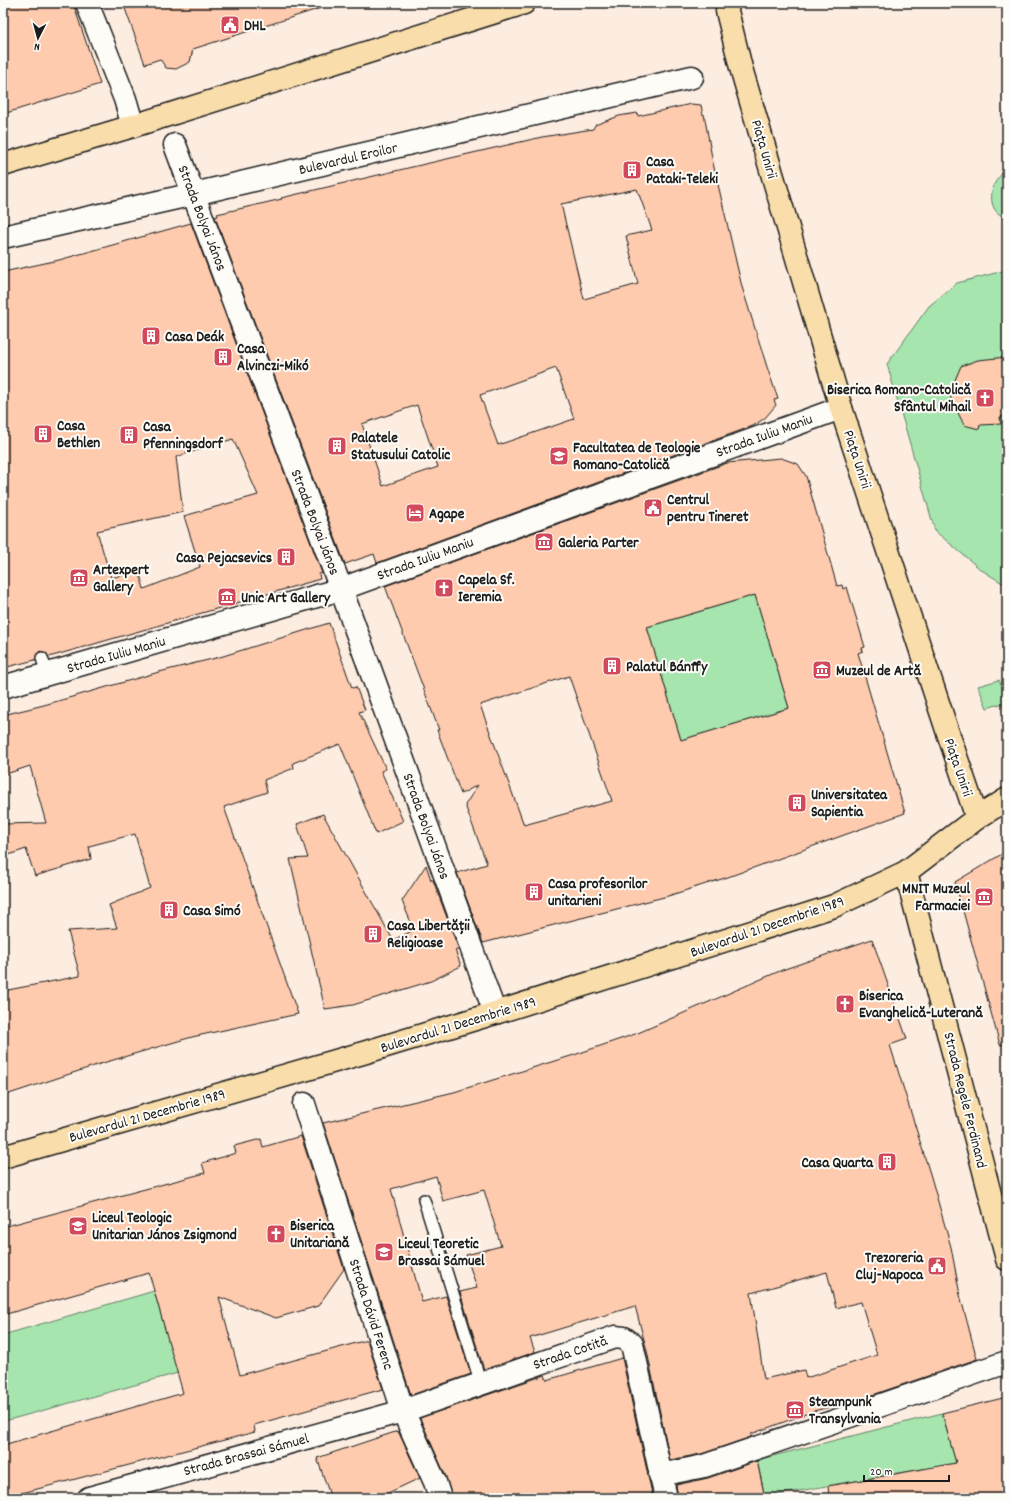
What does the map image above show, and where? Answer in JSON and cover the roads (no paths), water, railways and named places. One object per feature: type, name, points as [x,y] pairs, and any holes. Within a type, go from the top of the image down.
[{"type":"main road","points":[[3,165],[133,126],[524,3]]},
{"type":"main road","name":"Piața Unirii","points":[[728,3],[727,11],[741,68],[841,408],[977,818]]},
{"type":"main road","name":"Piața Unirii","points":[[906,872],[977,818],[1007,799]]},
{"type":"main road","name":"Bulevardul 21 Decembrie 1989","points":[[3,1157],[356,1055],[495,1013],[834,906],[906,872]]},
{"type":"main road","name":"Strada Regele Ferdinand","points":[[906,872],[1007,1259]]},
{"type":"street","points":[[87,3],[126,99],[133,126]]},
{"type":"street","name":"Bulevardul Eroilor","points":[[3,237],[194,194],[692,76]]},
{"type":"street","name":"Strada Bolyai János","points":[[175,145],[341,589],[495,1013]]},
{"type":"street","name":"Strada Iuliu Maniu","points":[[3,687],[45,666],[341,589],[841,408]]},
{"type":"street","name":"Strada Dávid Ferenc","points":[[304,1104],[403,1411],[435,1482],[440,1498]]},
{"type":"street","name":"Strada Cotită","points":[[403,1411],[615,1337],[624,1338],[632,1344],[666,1498]]},
{"type":"street","points":[[660,1475],[704,1466],[1007,1362]]},
{"type":"street","name":"Strada Brassai Sámuel","points":[[89,1498],[403,1411]]},
{"type":"lane","points":[[424,1200],[481,1384]]},
{"type":"place","name":"DHL","points":[[230,25]]},
{"type":"place","name":"Casa Pataki-Teleki","points":[[632,170]]},
{"type":"place","name":"Casa Deák","points":[[151,336]]},
{"type":"place","name":"Casa Alvinczi-Mikó","points":[[223,357]]},
{"type":"place","name":"Biserica Romano-Catolică Sfântul Mihail","points":[[985,398]]},
{"type":"place","name":"Casa Bethlen","points":[[43,434]]},
{"type":"place","name":"Casa Pfenningsdorf","points":[[129,435]]},
{"type":"place","name":"Palatele Statusului Catolic","points":[[337,446]]},
{"type":"place","name":"Facultatea de Teologie Romano-Catolică","points":[[559,456]]},
{"type":"place","name":"Centrul pentru Tineret","points":[[653,508]]},
{"type":"place","name":"Agape","points":[[415,513]]},
{"type":"place","name":"Galeria Parter","points":[[544,542]]},
{"type":"place","name":"Casa Pejacsevics","points":[[286,557]]},
{"type":"place","name":"Artexpert Gallery","points":[[79,578]]},
{"type":"place","name":"Capela Sf. Ieremia","points":[[444,588]]},
{"type":"place","name":"Unic Art Gallery","points":[[227,597]]},
{"type":"place","name":"Palatul Bánffy","points":[[612,666]]},
{"type":"place","name":"Muzeul de Artă","points":[[822,670]]},
{"type":"place","name":"Universitatea Sapientia","points":[[797,803]]},
{"type":"place","name":"Casa profesorilor unitarieni","points":[[534,892]]},
{"type":"place","name":"MNIT Muzeul Farmaciei","points":[[984,897]]},
{"type":"place","name":"Casa Simó","points":[[169,910]]},
{"type":"place","name":"Casa Libertății Religioase","points":[[373,934]]},
{"type":"place","name":"Biserica Evanghelică-Luterană","points":[[845,1004]]},
{"type":"place","name":"Casa Quarta","points":[[887,1162]]},
{"type":"place","name":"Liceul Teologic Unitarian János Zsigmond","points":[[78,1226]]},
{"type":"place","name":"Biserica Unitariană","points":[[276,1234]]},
{"type":"place","name":"Liceul Teoretic Brassai Sámuel","points":[[384,1252]]},
{"type":"place","name":"Trezoreria Cluj-Napoca","points":[[937,1266]]},
{"type":"place","name":"Steampunk Transylvania","points":[[795,1410]]}]
